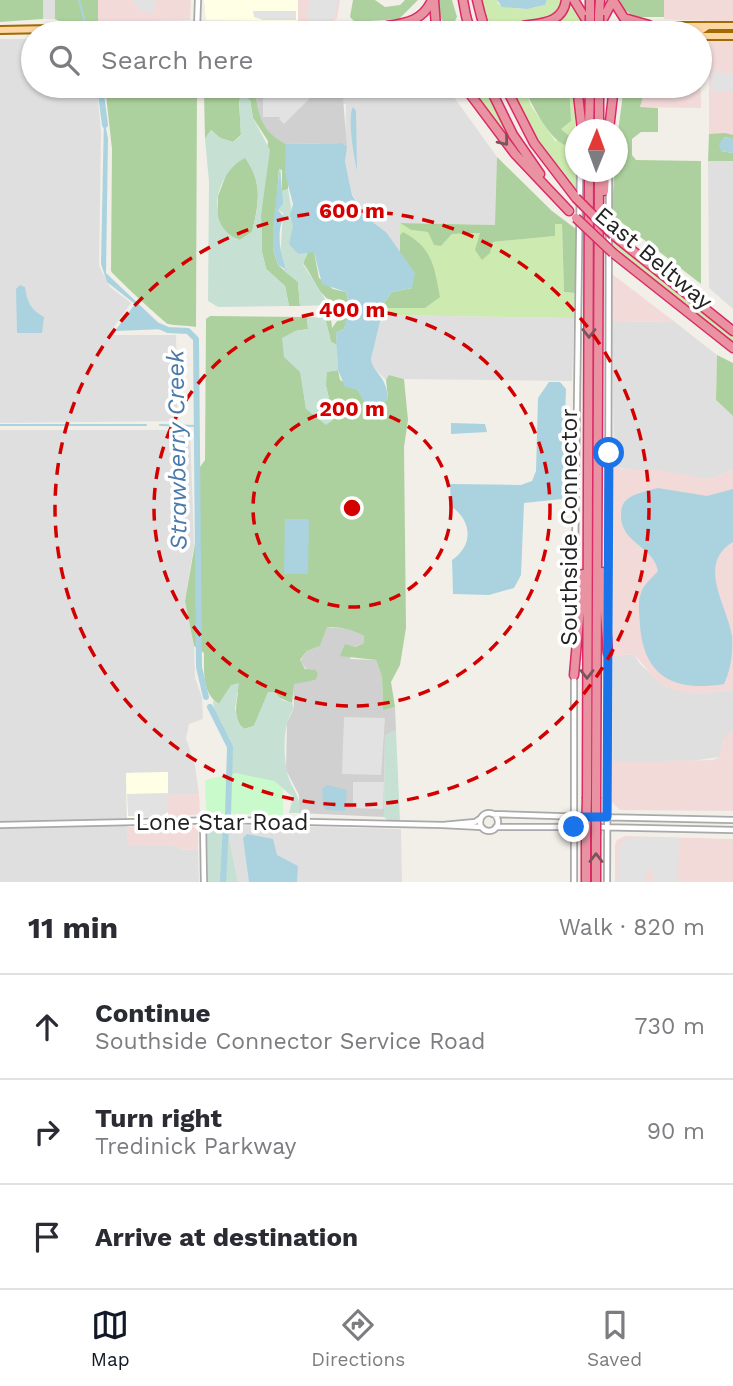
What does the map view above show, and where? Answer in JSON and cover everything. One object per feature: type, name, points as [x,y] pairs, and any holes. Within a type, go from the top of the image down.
[{"type":"highway","points":[[412,21],[427,10],[433,0]]},
{"type":"highway","points":[[433,0],[440,21]]},
{"type":"highway","points":[[463,0],[467,21]]},
{"type":"highway","points":[[477,0],[482,21]]},
{"type":"highway","points":[[549,21],[562,12],[566,0]]},
{"type":"highway","points":[[574,0],[589,21]]},
{"type":"highway","points":[[590,0],[595,21]]},
{"type":"highway","points":[[595,15],[600,0]]},
{"type":"highway","points":[[604,21],[614,0]]},
{"type":"highway","points":[[614,0],[624,18],[633,21]]},
{"type":"highway","points":[[473,98],[515,154],[573,214]]},
{"type":"highway","name":"East Beltway","points":[[496,98],[532,165],[573,214],[613,253],[733,348]]},
{"type":"highway","name":"East Beltway","points":[[511,98],[534,143],[576,198],[613,235],[733,331]]},
{"type":"highway","points":[[578,98],[579,119]]},
{"type":"highway","points":[[589,119],[590,98]]},
{"type":"highway","points":[[599,98],[599,119]]},
{"type":"highway","points":[[611,119],[613,98]]},
{"type":"highway","name":"Southside Connector","points":[[588,182],[587,533],[596,882]]},
{"type":"highway","name":"Southside Connector","points":[[586,882],[586,834],[592,797],[599,182]]},
{"type":"highway","points":[[599,249],[607,182]]},
{"type":"highway","points":[[598,402],[602,569],[608,653]]},
{"type":"highway","points":[[574,675],[587,533]]},
{"type":"main road","points":[[712,26],[733,27]]},
{"type":"main road","points":[[712,30],[733,27]]},
{"type":"main road","points":[[0,30],[21,30]]},
{"type":"main road","points":[[712,36],[733,36]]},
{"type":"street","points":[[197,21],[198,0]]},
{"type":"street","name":"Southside Connector","points":[[574,882],[580,182]]},
{"type":"street","points":[[607,882],[608,182]]},
{"type":"street","points":[[733,820],[492,814],[481,818],[481,827],[489,831],[496,827],[733,830]]},
{"type":"street","points":[[492,814],[498,820],[496,827]]},
{"type":"street","name":"Lone Star Road","points":[[443,825],[475,822],[481,818]]},
{"type":"street","points":[[203,822],[204,882]]},
{"type":"street","name":"Lone Star Road","points":[[0,825],[203,822],[481,827]]},
{"type":"shaded area","points":[[43,0],[55,0],[55,19],[43,19]]},
{"type":"shaded area","points":[[98,0],[191,0],[190,20],[98,21]]},
{"type":"shaded area","points":[[132,0],[155,0],[154,13],[142,12]]},
{"type":"shaded area","points":[[204,0],[298,0],[298,21],[206,20]]},
{"type":"shaded area","points":[[298,0],[340,0],[334,21],[298,21]]},
{"type":"shaded area","points":[[309,0],[338,0],[335,16],[328,21],[309,21],[306,9],[309,8]]},
{"type":"shaded area","points":[[664,0],[733,0],[733,22],[664,19]]},
{"type":"shaded area","points":[[253,11],[296,11],[296,20],[263,20],[254,17]]},
{"type":"shaded area","points":[[0,39],[21,39],[21,98],[98,98],[101,133],[99,266],[110,287],[131,303],[108,335],[176,335],[178,421],[0,423]]},
{"type":"shaded area","points":[[712,40],[733,40],[733,135],[709,134]]},
{"type":"shaded area","points":[[712,71],[733,74],[733,92],[712,92]]},
{"type":"shaded area","points":[[247,98],[253,118],[270,150],[261,215],[262,252],[266,269],[285,286],[289,306],[218,307],[208,301],[209,182],[205,139],[211,130],[220,138],[233,142],[241,136],[239,100]],"holes":[[[245,158],[255,176],[258,194],[252,232],[240,240],[228,233],[221,224],[217,199],[227,175]]]},
{"type":"shaded area","points":[[256,98],[343,98],[347,147],[343,143],[286,144],[275,139],[259,121]]},
{"type":"shaded area","points":[[263,98],[310,98],[284,124],[279,119],[281,117],[263,117]]},
{"type":"shaded area","points":[[343,98],[455,98],[497,157],[496,225],[400,223],[400,255],[386,232],[366,217],[352,194],[345,161],[346,104],[343,104]]},
{"type":"shaded area","points":[[643,98],[701,98],[701,108],[640,107]]},
{"type":"shaded area","points":[[708,161],[733,161],[733,309],[709,288]]},
{"type":"shaded area","points":[[288,189],[297,254],[308,252],[303,264],[325,299],[332,305],[300,306],[298,282],[283,270],[287,268],[280,260],[283,213],[278,210],[282,191]]},
{"type":"shaded area","points":[[612,274],[675,322],[612,321]]},
{"type":"shaded area","points":[[380,315],[574,318],[572,381],[404,379],[390,375],[386,380],[372,366],[371,359]]},
{"type":"shaded area","points":[[307,317],[325,318],[331,342],[337,345],[338,370],[327,372],[326,386],[334,419],[326,425],[306,409],[300,372],[284,357],[282,338],[295,331],[308,329]]},
{"type":"shaded area","points":[[612,321],[675,322],[717,355],[716,400],[733,416],[733,470],[709,479],[617,468],[614,460]]},
{"type":"shaded area","points":[[0,430],[190,430],[194,545],[185,601],[194,646],[195,678],[202,697],[203,719],[189,724],[186,738],[195,766],[199,794],[168,795],[168,772],[126,773],[128,845],[173,845],[183,850],[198,849],[199,882],[0,882]]},
{"type":"shaded area","points":[[614,460],[620,469],[661,470],[709,479],[733,470],[733,690],[697,694],[672,690],[658,682],[634,654],[613,656]]},
{"type":"shaded area","points":[[326,627],[352,629],[364,636],[364,643],[354,647],[350,659],[376,660],[382,677],[383,709],[395,707],[396,730],[385,736],[384,817],[299,813],[299,795],[286,770],[287,722],[294,708],[293,684],[297,681],[315,680],[300,661],[307,651],[320,646]]},
{"type":"shaded area","points":[[634,654],[640,664],[666,687],[697,694],[733,690],[733,730],[723,740],[720,757],[683,762],[612,762],[613,656]]},
{"type":"shaded area","points":[[239,683],[235,709],[239,724],[245,729],[254,726],[268,692],[275,692],[282,700],[292,703],[294,708],[286,729],[285,756],[288,778],[299,801],[299,813],[289,813],[293,797],[274,781],[232,774],[231,745],[214,712],[213,700],[219,704],[231,685]]},
{"type":"shaded area","points":[[344,717],[385,718],[381,775],[342,774]]},
{"type":"shaded area","points":[[396,730],[400,822],[389,821],[384,817],[385,736]]},
{"type":"shaded area","points":[[733,730],[733,811],[620,810],[612,802],[612,762],[713,760],[720,757],[723,739]]},
{"type":"shaded area","points":[[168,772],[168,818],[127,818],[126,773]]},
{"type":"shaded area","points":[[353,782],[384,782],[383,809],[353,808]]},
{"type":"shaded area","points":[[168,793],[168,812],[159,818],[128,816],[127,794]]},
{"type":"shaded area","points":[[199,794],[200,814],[168,818],[168,795]]},
{"type":"shaded area","points":[[212,825],[231,825],[229,838],[238,882],[208,882],[207,831]]},
{"type":"shaded area","points":[[231,825],[401,829],[402,882],[238,882],[229,838]]},
{"type":"shaded area","points":[[193,826],[198,831],[198,849],[183,850],[173,845],[128,845],[127,827]]},
{"type":"shaded area","points":[[625,836],[733,839],[733,882],[615,882],[615,845],[617,840]]},
{"type":"shaded area","points":[[627,837],[677,838],[678,882],[653,882],[653,871],[647,871],[645,882],[618,882],[619,848]]},
{"type":"green space","points":[[0,0],[43,0],[43,19],[0,22]]},
{"type":"green space","points":[[55,0],[98,0],[98,21],[55,19]]},
{"type":"green space","points":[[353,0],[375,0],[385,7],[400,5],[405,0],[418,0],[399,19],[354,21],[350,17]]},
{"type":"green space","points":[[437,0],[452,0],[457,17],[455,21],[443,21],[438,14]]},
{"type":"green space","points":[[481,0],[497,0],[498,4],[521,9],[545,5],[547,0],[564,0],[557,15],[545,20],[486,21]]},
{"type":"green space","points":[[567,0],[570,0],[582,21],[556,21]]},
{"type":"green space","points":[[620,0],[664,0],[664,17],[634,17],[621,7]]},
{"type":"green space","points":[[106,98],[197,98],[196,327],[168,324],[111,271],[112,149]]},
{"type":"green space","points":[[204,98],[257,98],[266,128],[286,144],[288,189],[282,191],[282,170],[279,169],[273,249],[278,265],[298,282],[300,306],[289,306],[285,286],[266,269],[262,252],[261,215],[268,141],[253,118],[250,100],[239,100],[241,135],[233,142],[220,138],[211,130],[205,139]]},
{"type":"green space","points":[[475,98],[491,98],[504,125],[533,171]]},
{"type":"green space","points":[[515,98],[528,98],[556,142],[560,129],[565,125],[565,178],[541,146]]},
{"type":"green space","points":[[529,98],[570,98],[571,119],[565,119],[565,126],[561,129],[565,133],[565,145],[547,128]]},
{"type":"green space","points":[[569,98],[574,98],[575,119],[570,119]]},
{"type":"green space","points":[[622,98],[643,98],[640,107],[658,108],[658,132],[641,132],[632,139],[632,155],[636,160],[701,161],[701,284],[612,215],[614,182],[628,182],[628,119],[620,119]]},
{"type":"green space","points":[[709,134],[733,135],[733,139],[724,137],[721,151],[733,153],[733,161],[708,161]]},
{"type":"green space","points":[[245,157],[255,176],[258,202],[252,232],[240,240],[226,235],[217,222],[218,196],[229,167]]},
{"type":"green space","points":[[497,157],[552,211],[576,229],[575,293],[564,292],[562,224],[555,224],[555,236],[493,242],[490,253],[482,260],[475,250],[480,233],[452,234],[441,246],[434,245],[428,232],[411,230],[400,223],[495,225]]},
{"type":"green space","points":[[568,182],[577,182],[577,194]]},
{"type":"green space","points":[[400,223],[411,230],[428,232],[441,246],[452,234],[480,233],[493,242],[554,236],[555,224],[562,224],[564,292],[575,293],[574,318],[380,315],[380,308],[425,308],[403,232],[400,235]]},
{"type":"green space","points":[[403,232],[426,251],[434,267],[440,297],[425,308],[380,308],[392,292],[412,288],[406,261],[400,255],[400,235]]},
{"type":"green space","points":[[611,237],[733,334],[733,345],[611,247]]},
{"type":"green space","points":[[308,252],[314,252],[319,278],[333,289],[346,292],[349,305],[331,301],[321,292],[303,263]]},
{"type":"green space","points":[[210,316],[307,317],[308,329],[295,331],[306,408],[334,419],[326,386],[326,372],[338,370],[340,380],[358,390],[368,408],[380,406],[388,398],[386,380],[389,375],[404,379],[408,420],[404,447],[406,628],[400,665],[391,682],[395,707],[383,710],[382,677],[376,660],[340,656],[345,644],[355,647],[364,643],[364,636],[337,627],[327,627],[320,646],[307,651],[300,660],[305,669],[316,670],[318,675],[315,680],[294,684],[292,703],[268,693],[254,726],[244,729],[238,721],[238,693],[231,686],[219,704],[209,694],[205,681],[204,653],[194,646],[185,601],[200,515],[200,467],[205,460],[206,319]]},
{"type":"green space","points":[[348,316],[344,329],[336,333],[337,345],[331,342],[325,318],[331,318],[332,328],[340,317]]},
{"type":"green space","points":[[717,355],[733,363],[733,416],[716,400]]},
{"type":"green space","points":[[236,773],[274,781],[283,789],[283,815],[206,813],[205,780]]},
{"type":"water","points":[[497,0],[547,0],[545,5],[527,9],[502,7]]},
{"type":"water","points":[[353,107],[356,111],[357,170],[351,128]]},
{"type":"water","points":[[104,117],[108,139],[106,273],[165,329],[115,331],[135,304],[107,282],[101,264]]},
{"type":"water","points":[[724,137],[733,139],[733,153],[721,151],[719,144]]},
{"type":"water","points":[[343,143],[347,147],[345,161],[352,195],[366,217],[386,232],[415,273],[412,288],[392,292],[380,308],[381,317],[371,359],[385,384],[388,398],[380,406],[367,408],[358,390],[345,387],[338,370],[336,333],[344,329],[349,305],[346,292],[322,284],[314,252],[298,254],[289,244],[293,226],[290,215],[293,204],[285,173],[286,144]]},
{"type":"water","points":[[280,165],[283,204],[278,210],[284,217],[280,229],[280,244],[287,270],[278,265],[273,249]]},
{"type":"water","points":[[20,285],[25,287],[28,301],[33,308],[44,317],[42,333],[17,333],[16,289]]},
{"type":"water","points":[[549,382],[560,382],[566,389],[562,499],[524,503],[521,575],[514,588],[489,595],[453,594],[452,560],[464,547],[468,533],[463,519],[451,506],[450,484],[521,485],[532,481],[536,471],[538,398]]},
{"type":"water","points":[[451,423],[485,424],[487,432],[451,434]]},
{"type":"water","points":[[658,488],[707,496],[733,489],[733,542],[722,551],[715,573],[732,636],[731,660],[724,684],[691,686],[666,678],[648,658],[643,644],[640,597],[644,587],[658,571],[650,555],[626,532],[621,514],[628,498]]},
{"type":"water","points":[[285,519],[309,519],[308,574],[284,574]]},
{"type":"water","points":[[327,785],[347,790],[345,811],[326,810],[323,806],[322,789]]},
{"type":"water","points":[[247,834],[273,839],[277,855],[298,866],[297,882],[249,882],[243,838]]},
{"type":"waterway","name":"Strawberry Creek","points":[[79,0],[85,21]]},
{"type":"waterway","name":"Strawberry Creek","points":[[102,98],[105,125]]},
{"type":"waterway","name":"Strawberry Creek","points":[[159,326],[168,330],[188,331],[196,339],[199,667],[206,697]]},
{"type":"waterway","points":[[0,425],[146,425]]},
{"type":"waterway","points":[[160,425],[197,426]]},
{"type":"waterway","name":"Strawberry Creek","points":[[210,707],[230,747],[228,815]]},
{"type":"waterway","name":"Strawberry Creek","points":[[223,882],[226,825]]},
{"type":"route","points":[[574,827],[574,817],[607,817],[609,453]]}]
